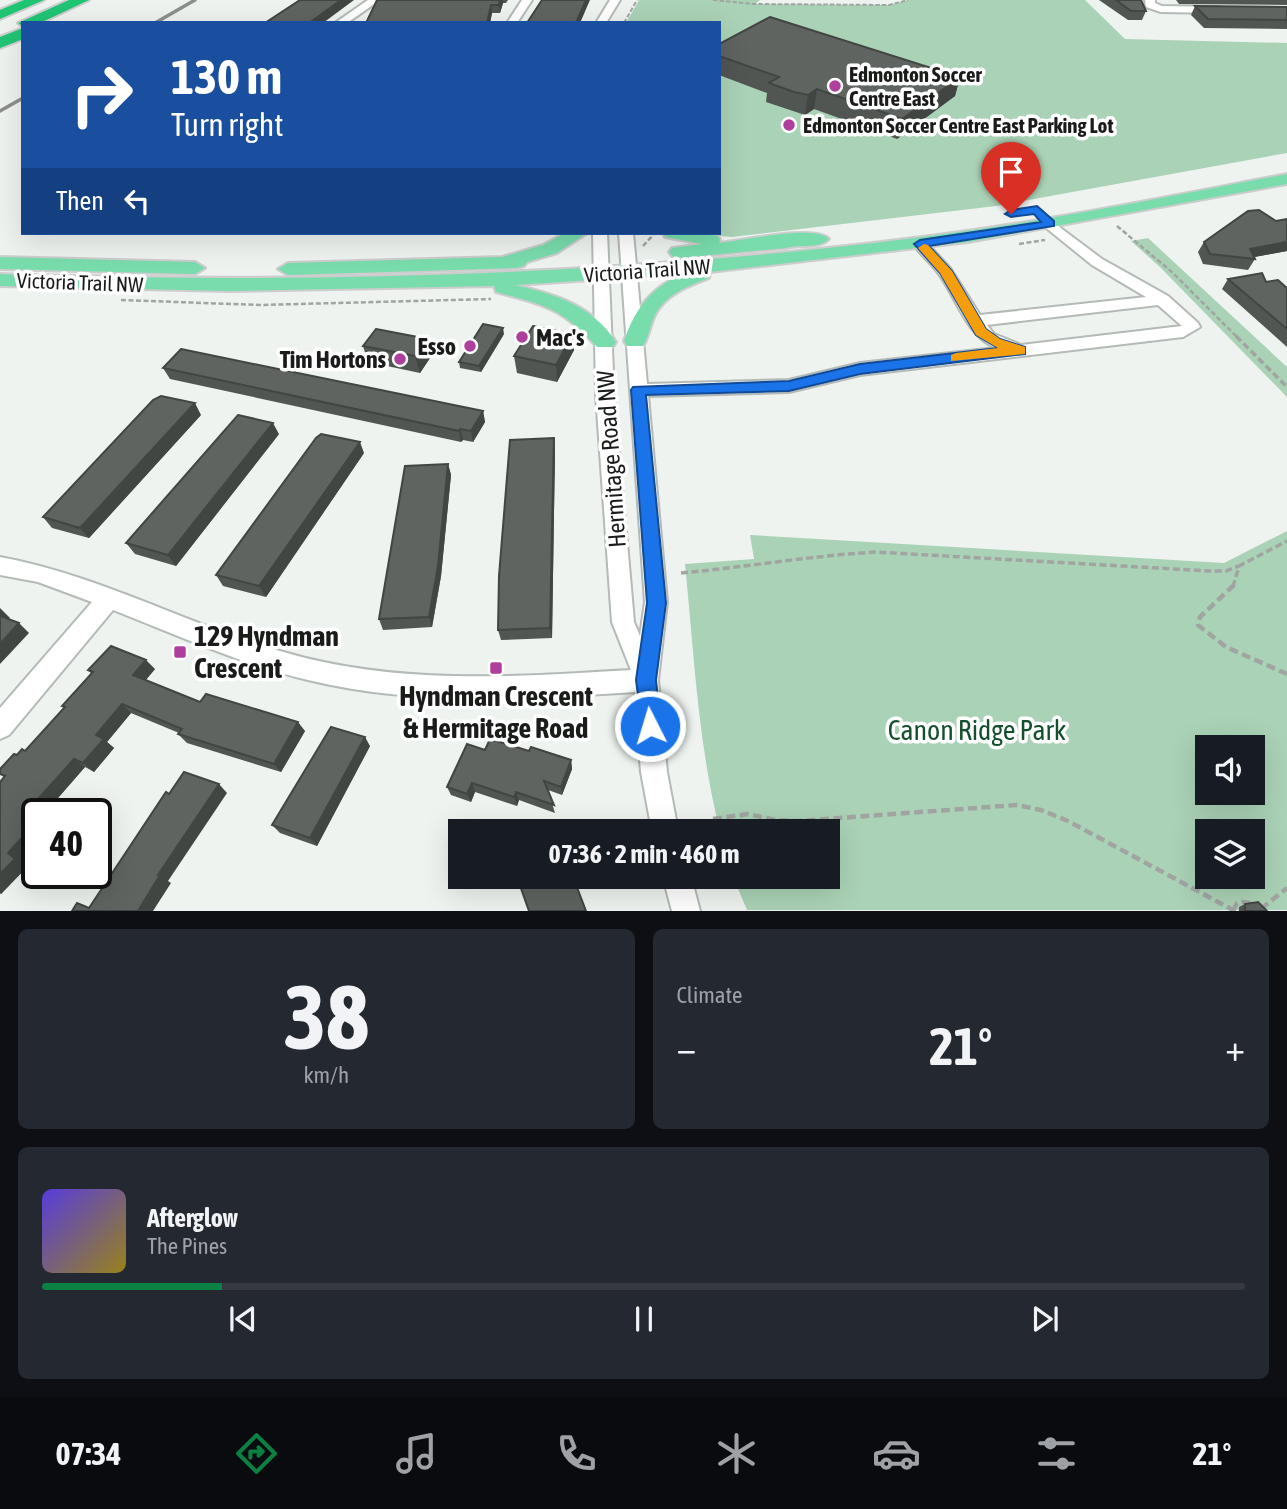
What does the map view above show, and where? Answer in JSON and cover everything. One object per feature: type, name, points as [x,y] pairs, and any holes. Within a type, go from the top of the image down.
[{"type":"highway","points":[[0,15],[37,0]]},
{"type":"highway","points":[[32,21],[82,0]]},
{"type":"highway","points":[[49,21],[96,0]]},
{"type":"highway","points":[[0,34],[21,26]]},
{"type":"highway","points":[[0,43],[21,34]]},
{"type":"main road","name":"Victoria Trail NW","points":[[634,258],[730,265],[920,244],[1287,163]]},
{"type":"main road","name":"Victoria Trail NW","points":[[0,280],[229,286],[475,281],[601,266],[634,258],[1044,217],[1287,179]]},
{"type":"main road","points":[[500,263],[551,249],[575,235]]},
{"type":"main road","points":[[682,235],[708,240],[820,239]]},
{"type":"main road","name":"Victoria Trail NW","points":[[0,263],[236,269],[500,263],[601,266]]},
{"type":"main road","points":[[635,341],[643,316],[662,292],[680,281],[730,265]]},
{"type":"main road","points":[[475,281],[564,303],[604,342]]},
{"type":"street","points":[[343,21],[375,0]]},
{"type":"street","points":[[513,21],[527,0]]},
{"type":"street","points":[[602,21],[615,0]]},
{"type":"street","points":[[616,21],[627,0]]},
{"type":"street","points":[[1150,0],[1150,5],[1161,9],[1231,10]]},
{"type":"street","points":[[638,390],[789,386],[860,369],[1183,332],[1192,327],[1183,315],[1095,260],[1044,217]]},
{"type":"street","name":"Hermitage Road NW","points":[[600,235],[607,422],[623,622],[646,680]]},
{"type":"street","name":"Hermitage Road NW","points":[[627,235],[634,258],[638,390],[656,603],[646,680],[654,772],[663,819]]},
{"type":"street","points":[[920,244],[945,271],[988,338],[1020,351]]},
{"type":"street","points":[[975,321],[1162,300]]},
{"type":"street","points":[[0,566],[39,572],[266,658],[323,673],[393,684],[487,688],[646,680]]},
{"type":"street","points":[[0,727],[109,599]]},
{"type":"street","points":[[680,889],[686,911]]},
{"type":"path","points":[[625,21],[637,0]]},
{"type":"path","points":[[713,0],[754,4],[876,5],[908,0]]},
{"type":"path","points":[[1117,226],[1172,273],[1287,387]]},
{"type":"path","points":[[634,258],[654,235]]},
{"type":"path","points":[[119,300],[192,305],[451,301]]},
{"type":"path","points":[[681,573],[749,567],[856,552],[1210,571],[1239,566],[1287,541]]},
{"type":"path","points":[[1239,566],[1233,588],[1200,617],[1198,625],[1217,642],[1287,674]]},
{"type":"path","points":[[825,819],[1017,805],[1041,810],[1068,821],[1233,910],[1241,901],[1252,903],[1261,910],[1287,888]]},
{"type":"path","points":[[713,819],[748,814],[770,819]]},
{"type":"green space","points":[[639,0],[760,0],[755,4],[889,5],[908,0],[1085,0],[1125,39],[1287,43],[1287,153],[996,206],[732,237],[709,235],[721,235],[721,21],[627,21]]},
{"type":"green space","points":[[1148,238],[1287,367],[1287,397],[1160,267],[1131,241]]},
{"type":"green space","name":"Canon Ridge Park","points":[[1287,531],[1287,910],[747,910],[738,889],[840,889],[840,819],[717,819],[702,732],[685,564],[754,559],[750,535],[1224,563]]},
{"type":"building","points":[[300,0],[341,0],[312,21],[268,21]]},
{"type":"building","points":[[377,0],[500,0],[499,5],[491,5],[487,21],[367,21]]},
{"type":"building","points":[[542,0],[586,0],[577,21],[528,21]]},
{"type":"building","points":[[1116,0],[1141,0],[1146,11],[1131,11]]},
{"type":"building","points":[[1195,6],[1287,7],[1287,20],[1208,19]]},
{"type":"building","name":"Edmonton Soccer Centre East","points":[[770,17],[960,77],[902,119],[817,89],[808,95],[769,83],[779,77],[721,57],[721,43]]},
{"type":"building","points":[[1259,210],[1276,221],[1287,219],[1287,242],[1250,249],[1255,259],[1210,254],[1204,242],[1248,211]]},
{"type":"building","points":[[1262,273],[1266,282],[1278,280],[1287,288],[1287,329],[1228,279]]},
{"type":"building","points":[[483,324],[503,328],[479,366],[459,362]]},
{"type":"building","points":[[533,326],[573,334],[556,365],[514,356]]},
{"type":"building","points":[[376,329],[428,339],[415,356],[363,346]]},
{"type":"building","points":[[181,349],[483,411],[471,431],[459,431],[163,368]]},
{"type":"building","points":[[161,396],[195,403],[80,528],[43,517],[153,400]]},
{"type":"building","points":[[238,415],[273,423],[168,555],[126,543]]},
{"type":"building","points":[[321,434],[360,442],[259,586],[216,575],[316,438]]},
{"type":"building","points":[[554,438],[550,628],[498,630],[499,576],[510,440]]},
{"type":"building","points":[[448,464],[438,566],[429,617],[379,619],[405,466]]},
{"type":"building","points":[[0,616],[19,623],[0,644]]},
{"type":"building","points":[[111,646],[146,660],[133,675],[200,702],[206,694],[298,722],[274,764],[178,734],[182,729],[122,704],[96,735],[104,739],[83,763],[74,759],[39,798],[21,798],[21,839],[8,853],[15,859],[0,874],[0,782],[5,776],[0,774],[0,769],[14,754],[17,755],[22,749],[25,751],[65,707],[62,706],[93,672],[88,670]]},
{"type":"building","points":[[331,727],[365,737],[310,838],[272,825]]},
{"type":"building","points":[[490,739],[529,751],[531,747],[571,760],[561,787],[544,781],[554,805],[516,792],[514,797],[472,783],[467,794],[447,787],[467,744],[485,750]]},
{"type":"building","points":[[184,772],[219,784],[158,875],[138,911],[72,911],[77,903],[89,908],[102,889],[112,889],[112,873],[166,792],[169,794]]},
{"type":"building","points":[[521,889],[578,889],[586,911],[529,911]]},
{"type":"building","points":[[1258,902],[1267,911],[1245,911],[1245,904]]},
{"type":"railway","points":[[158,21],[195,0]]},
{"type":"railway","points":[[0,111],[21,99]]},
{"type":"slow traffic","points":[[924,248],[945,271],[981,332],[995,342],[1020,351],[956,358]]},
{"type":"place","name":"Edmonton Soccer Centre East","points":[[835,86]]},
{"type":"place","name":"Edmonton Soccer Centre East Parking Lot","points":[[789,125]]},
{"type":"place","name":"Mac's","points":[[522,337]]},
{"type":"place","name":"Esso","points":[[470,346]]},
{"type":"place","name":"Tim Hortons","points":[[400,359]]},
{"type":"place","name":"129 Hyndman Crescent","points":[[180,652]]},
{"type":"place","name":"Hyndman Crescent & Hermitage Road","points":[[496,668]]},
{"type":"route","points":[[650,726],[646,680],[656,603],[638,390],[789,386],[860,369],[1020,351],[995,342],[981,332],[945,271],[920,244],[1050,224],[1037,210],[1011,214]]}]
